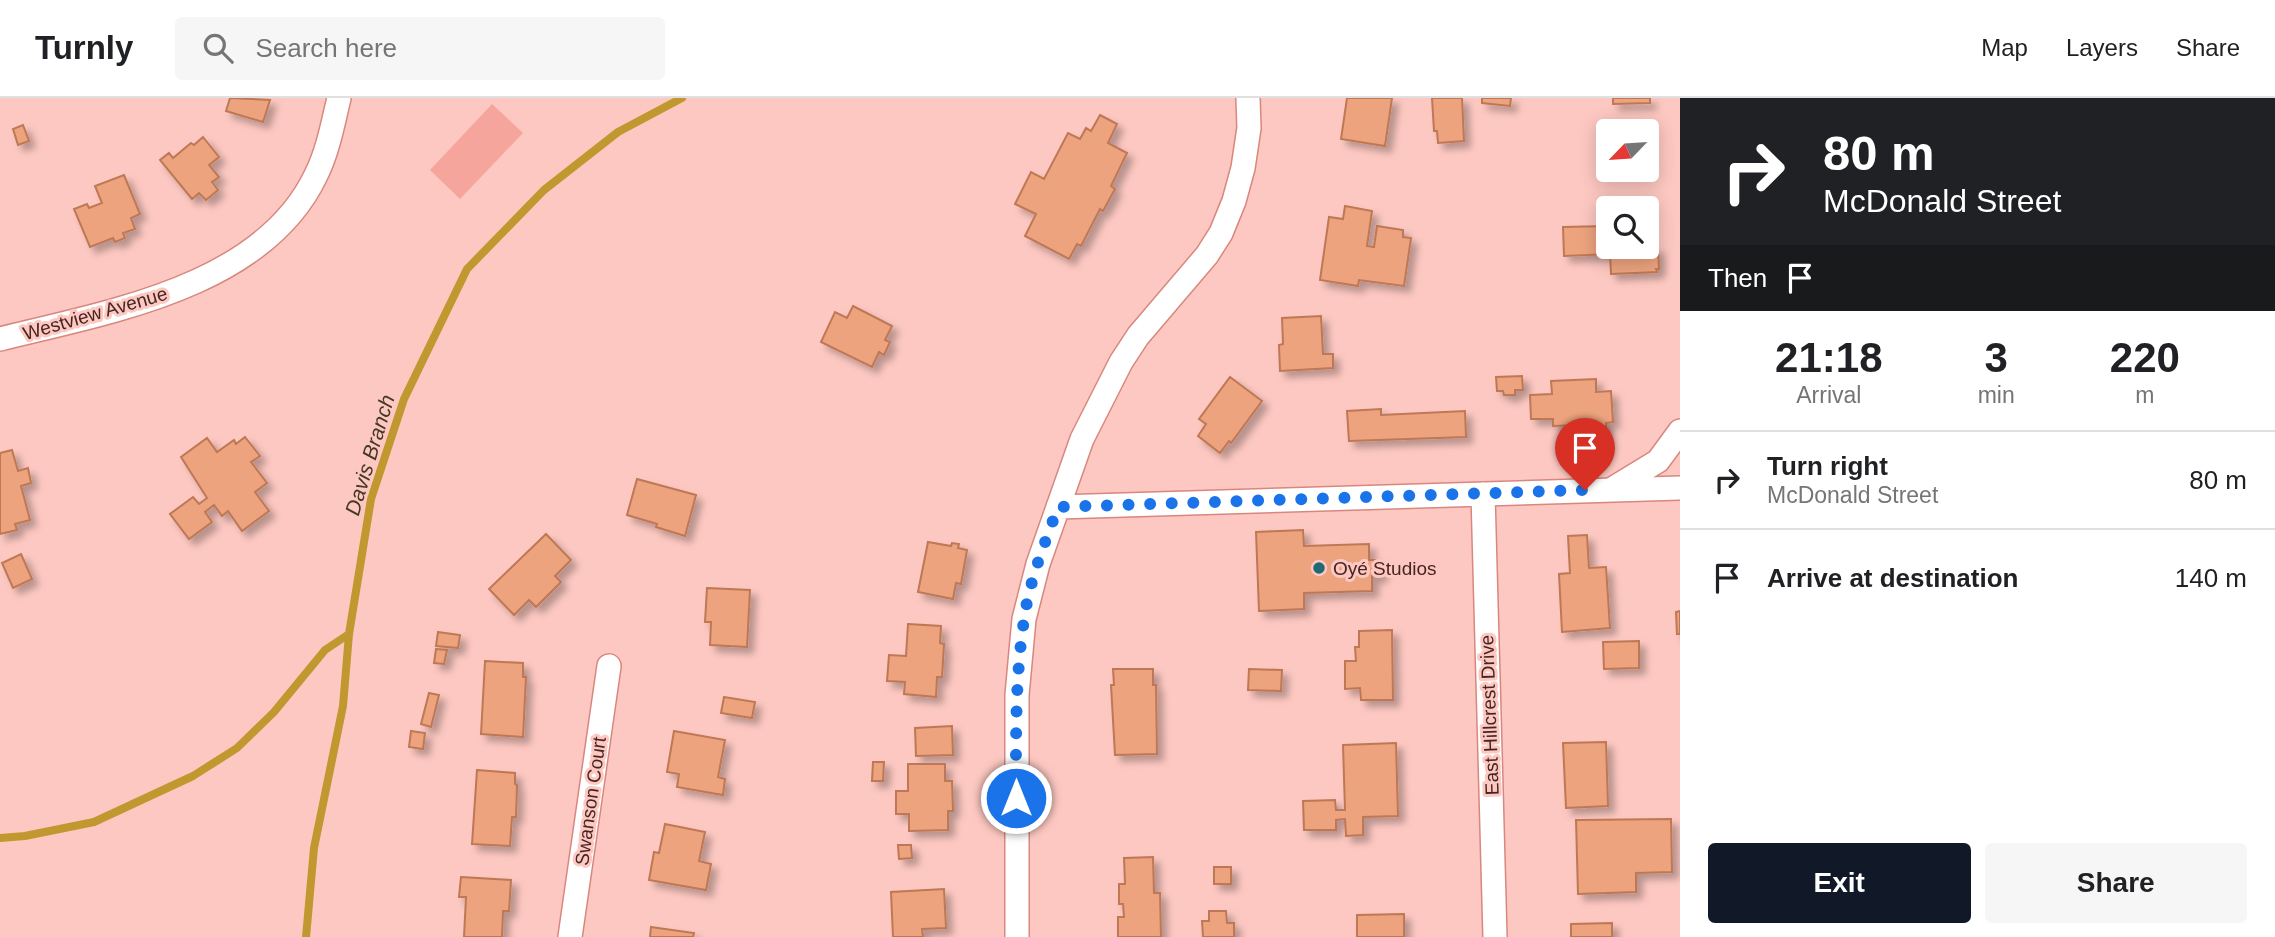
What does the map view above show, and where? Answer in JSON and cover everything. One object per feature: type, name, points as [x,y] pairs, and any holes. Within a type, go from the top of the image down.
[{"type":"street","name":"Westview Avenue","points":[[0,339],[139,304],[187,285],[254,248],[277,229],[297,206],[317,174],[339,98]]},
{"type":"street","points":[[1017,937],[1017,695],[1024,619],[1038,564],[1082,439],[1121,362],[1138,336],[1207,255],[1221,233],[1243,168],[1249,128],[1248,98]]},
{"type":"street","points":[[1611,489],[1658,461],[1680,431]]},
{"type":"street","points":[[1058,507],[1680,488]]},
{"type":"street","name":"East Hillcrest Drive","points":[[1483,494],[1495,937]]},
{"type":"street","name":"Swanson Court","points":[[570,937],[609,666]]},
{"type":"shaded area","points":[[492,104],[523,133],[460,199],[430,170]]},
{"type":"building","points":[[230,98],[270,100],[263,122],[226,111]]},
{"type":"building","points":[[1347,98],[1392,98],[1385,146],[1341,139]]},
{"type":"building","points":[[1432,98],[1462,98],[1464,141],[1438,143],[1437,131],[1434,131]]},
{"type":"building","points":[[1482,98],[1511,98],[1510,106],[1482,103]]},
{"type":"building","points":[[1613,98],[1650,98],[1650,103],[1613,104]]},
{"type":"building","points":[[1100,115],[1117,124],[1108,143],[1127,153],[1111,186],[1115,189],[1103,211],[1100,209],[1081,246],[1077,244],[1069,259],[1025,236],[1036,214],[1015,204],[1031,172],[1044,179],[1068,133],[1080,139],[1086,128],[1091,131]]},
{"type":"building","points":[[23,125],[29,141],[18,145],[13,129]]},
{"type":"building","points":[[203,137],[219,157],[209,165],[219,177],[212,182],[218,190],[206,200],[199,193],[192,199],[160,160],[169,153],[173,158]]},
{"type":"building","points":[[124,175],[140,214],[131,218],[135,229],[123,233],[125,238],[115,242],[113,238],[90,247],[74,209],[87,204],[89,208],[102,203],[95,186]]},
{"type":"building","points":[[1345,206],[1372,211],[1367,246],[1374,247],[1377,226],[1403,230],[1403,237],[1411,238],[1404,286],[1359,280],[1358,286],[1320,280],[1329,217],[1343,219]]},
{"type":"building","points":[[1596,226],[1596,255],[1564,256],[1563,227]]},
{"type":"building","points":[[1610,259],[1659,259],[1657,272],[1611,274]]},
{"type":"building","points":[[853,306],[892,326],[885,340],[890,342],[884,355],[879,352],[872,367],[821,342],[835,312],[847,318]]},
{"type":"building","points":[[1321,316],[1323,354],[1333,354],[1333,368],[1280,371],[1282,318]]},
{"type":"building","points":[[1522,376],[1523,390],[1515,390],[1515,395],[1504,395],[1503,391],[1497,391],[1496,377]]},
{"type":"building","points":[[1230,377],[1262,401],[1231,443],[1229,441],[1220,453],[1198,436],[1206,424],[1199,419]]},
{"type":"building","points":[[1596,379],[1596,392],[1611,391],[1613,422],[1606,423],[1606,430],[1579,431],[1579,425],[1553,426],[1553,419],[1531,419],[1530,395],[1552,394],[1551,381]]},
{"type":"building","points":[[1381,409],[1381,415],[1465,411],[1466,437],[1349,441],[1347,411]]},
{"type":"building","points":[[245,437],[260,456],[251,462],[267,483],[255,492],[269,511],[242,531],[228,511],[222,516],[214,505],[205,512],[212,522],[189,539],[170,514],[193,497],[199,504],[207,498],[181,457],[207,438],[217,452],[234,440],[236,444]]},
{"type":"building","points":[[12,450],[18,471],[28,468],[31,483],[21,486],[30,520],[15,524],[17,530],[0,534],[0,453]]},
{"type":"building","points":[[637,479],[696,495],[685,536],[627,515]]},
{"type":"building","name":"Oyé Studios","points":[[1303,530],[1304,546],[1369,544],[1369,560],[1381,560],[1381,576],[1372,576],[1372,591],[1304,593],[1304,609],[1259,611],[1256,532]]},
{"type":"building","points":[[546,534],[571,560],[555,576],[561,582],[536,607],[529,600],[514,615],[489,589]]},
{"type":"building","points":[[1587,535],[1589,568],[1606,567],[1610,628],[1562,632],[1559,574],[1570,573],[1568,536]]},
{"type":"building","points":[[928,542],[951,546],[952,543],[959,544],[958,548],[967,550],[961,584],[956,583],[953,599],[918,592]]},
{"type":"building","points":[[21,554],[32,579],[13,588],[2,563]]},
{"type":"building","points":[[707,588],[750,590],[747,647],[710,645],[711,622],[705,622]]},
{"type":"building","points":[[1680,611],[1680,634],[1677,634],[1676,612]]},
{"type":"building","points":[[908,624],[941,626],[940,643],[944,644],[942,677],[937,677],[936,697],[904,694],[905,682],[887,681],[889,655],[906,656]]},
{"type":"building","points":[[1392,630],[1393,700],[1361,700],[1360,688],[1345,689],[1345,661],[1356,661],[1355,647],[1359,647],[1359,631]]},
{"type":"building","points":[[438,632],[460,635],[458,648],[436,646]]},
{"type":"building","points":[[1639,641],[1639,668],[1604,669],[1603,642]]},
{"type":"building","points":[[436,649],[447,650],[444,664],[434,663]]},
{"type":"building","points":[[485,661],[523,663],[523,677],[526,677],[523,737],[481,734]]},
{"type":"building","points":[[1113,669],[1153,669],[1153,685],[1156,685],[1157,754],[1115,755],[1111,685],[1114,685]]},
{"type":"building","points":[[1249,669],[1282,670],[1281,691],[1248,690]]},
{"type":"building","points":[[429,693],[439,695],[431,727],[421,724]]},
{"type":"building","points":[[724,697],[755,702],[752,718],[721,713]]},
{"type":"building","points":[[952,726],[953,755],[916,756],[915,728]]},
{"type":"building","points":[[411,731],[425,733],[423,749],[409,747]]},
{"type":"building","points":[[674,731],[725,740],[718,777],[725,779],[723,795],[677,787],[679,774],[667,772]]},
{"type":"building","points":[[1606,742],[1608,806],[1566,808],[1563,743]]},
{"type":"building","points":[[1396,743],[1398,816],[1363,817],[1363,835],[1346,836],[1345,819],[1336,820],[1336,830],[1304,830],[1303,801],[1335,800],[1336,810],[1345,810],[1343,745]]},
{"type":"building","points":[[873,762],[884,762],[883,781],[872,781]]},
{"type":"building","points":[[908,764],[945,764],[945,781],[952,781],[953,811],[948,811],[948,830],[909,831],[909,814],[896,814],[896,791],[908,791]]},
{"type":"building","points":[[477,770],[515,773],[516,817],[512,817],[510,846],[472,844]]},
{"type":"building","points":[[1671,819],[1672,872],[1636,873],[1636,892],[1578,894],[1576,820]]},
{"type":"building","points":[[665,824],[705,832],[699,861],[711,864],[706,890],[649,880],[654,852],[659,853]]},
{"type":"building","points":[[898,845],[911,845],[912,858],[899,859]]},
{"type":"building","points":[[1153,857],[1154,893],[1160,893],[1161,937],[1118,937],[1118,917],[1124,917],[1123,904],[1119,904],[1119,884],[1125,884],[1124,858]]},
{"type":"building","points":[[1214,867],[1231,867],[1231,884],[1214,884]]},
{"type":"building","points":[[461,877],[511,880],[509,911],[503,911],[502,937],[464,937],[466,897],[459,897]]},
{"type":"building","points":[[944,889],[946,928],[922,929],[923,937],[893,937],[891,892]]},
{"type":"building","points":[[1209,911],[1226,911],[1227,923],[1234,923],[1234,937],[1203,937],[1202,921],[1209,921]]},
{"type":"building","points":[[1404,914],[1404,937],[1357,937],[1357,915]]},
{"type":"building","points":[[1612,923],[1612,937],[1571,937],[1571,924]]},
{"type":"building","points":[[651,927],[694,933],[693,937],[650,937]]},
{"type":"waterway","name":"Davis Branch","points":[[306,937],[314,848],[343,706],[349,634],[371,499],[404,399],[467,269],[544,190],[618,132],[682,98]]},
{"type":"waterway","points":[[0,838],[25,836],[94,822],[193,776],[237,748],[274,712],[325,650],[349,634]]},
{"type":"place","name":"Oyé Studios","points":[[1319,568]]},
{"type":"route","points":[[1016,798],[1017,695],[1024,619],[1038,564],[1058,507],[1585,490]]}]
